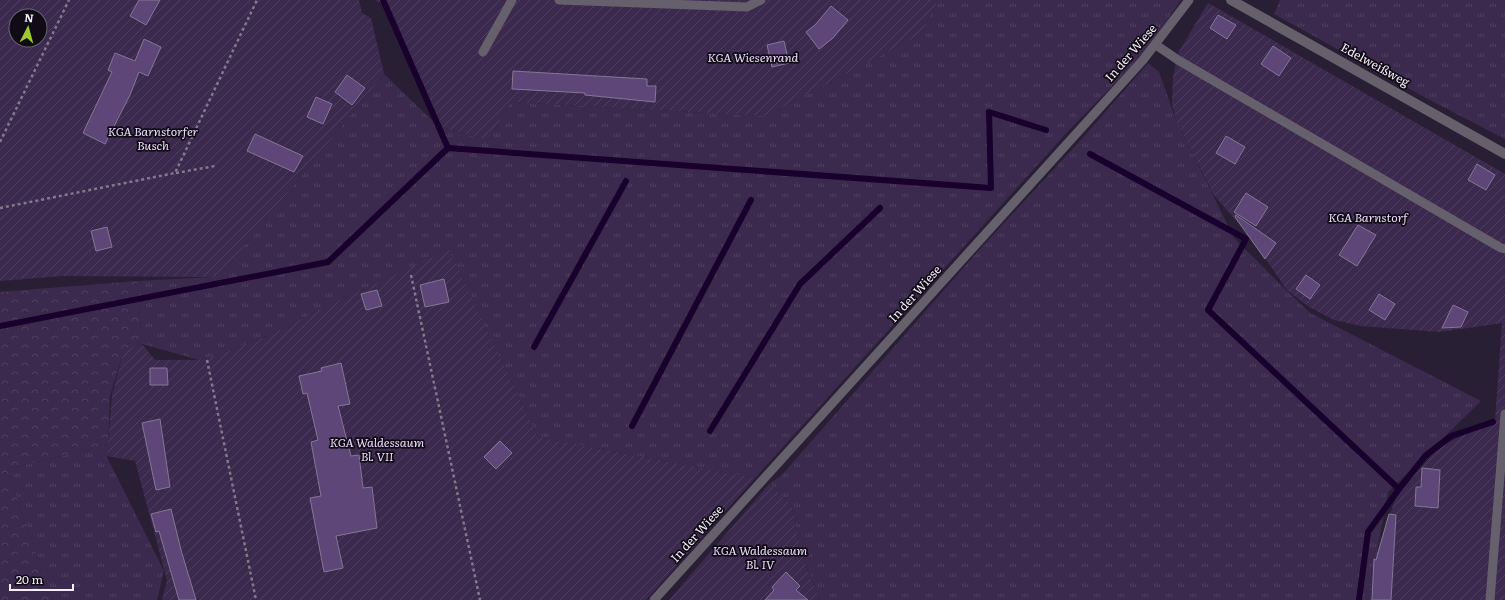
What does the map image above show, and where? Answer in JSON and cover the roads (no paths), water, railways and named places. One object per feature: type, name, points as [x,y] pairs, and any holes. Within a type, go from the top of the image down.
[{"type":"street","name":"Edelweißweg","points":[[1231,0],[1505,154]]},
{"type":"lane","points":[[483,52],[512,0]]},
{"type":"lane","points":[[559,0],[747,7],[761,0]]},
{"type":"lane","name":"In der Wiese","points":[[654,600],[1156,45],[1189,0]]},
{"type":"lane","points":[[1156,45],[1178,60],[1505,249]]},
{"type":"lane","points":[[1490,600],[1505,414]]},
{"type":"waterway","points":[[0,326],[328,262],[448,148],[383,0]]},
{"type":"waterway","points":[[448,148],[991,188],[989,112],[1046,130]]},
{"type":"waterway","points":[[1090,154],[1246,239],[1208,310],[1399,489]]},
{"type":"waterway","points":[[534,347],[626,181]]},
{"type":"waterway","points":[[632,426],[751,200]]},
{"type":"waterway","points":[[710,431],[800,284],[880,208]]},
{"type":"waterway","points":[[1359,600],[1368,532],[1399,489],[1425,456],[1451,436],[1493,422]]},
{"type":"park label","name":"KGA Wiesenrand","points":[[753,58]]},
{"type":"park label","name":"KGA Barnstorfer Busch","points":[[153,139]]},
{"type":"park label","name":"KGA Barnstorf","points":[[1368,218]]},
{"type":"park label","name":"KGA Waldessaum Bl. VII","points":[[377,450]]},
{"type":"park label","name":"KGA Waldessaum Bl. IV","points":[[760,558]]}]
